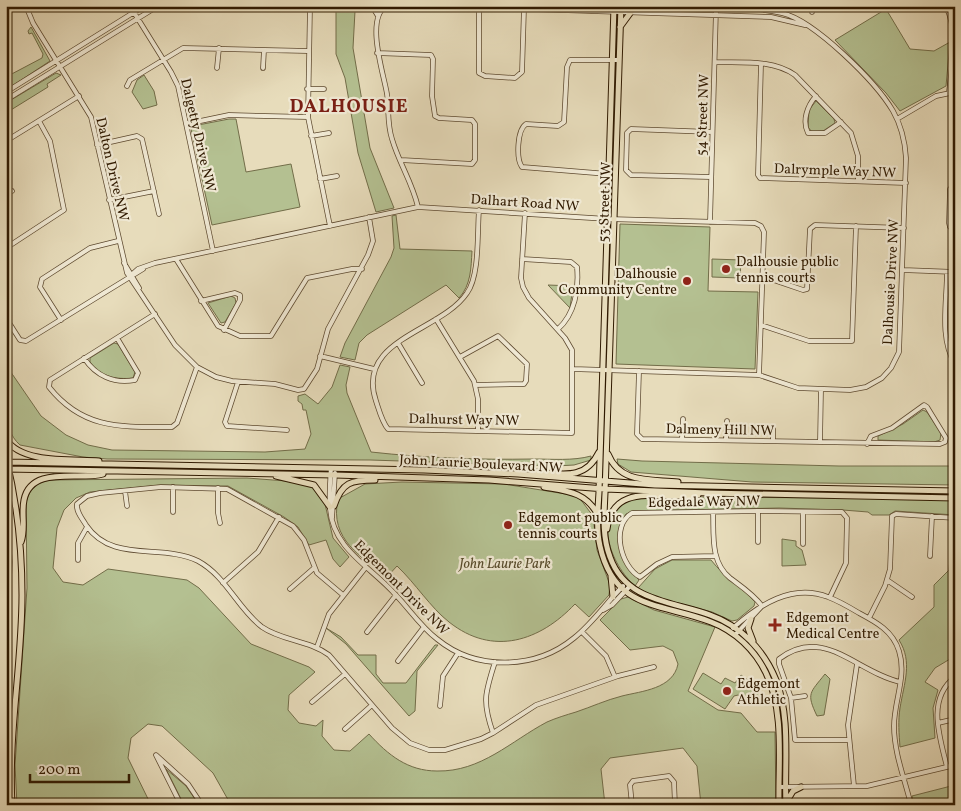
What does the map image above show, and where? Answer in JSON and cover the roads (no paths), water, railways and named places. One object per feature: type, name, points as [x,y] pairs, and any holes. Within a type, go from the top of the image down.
[{"type":"main road","name":"53 Street NW","points":[[602,489],[600,450],[614,219],[620,28],[617,9]]},
{"type":"main road","name":"53 Street NW","points":[[602,482],[606,452],[605,370],[608,174],[612,60],[617,9]]},
{"type":"main road","points":[[620,28],[631,12]]},
{"type":"main road","points":[[6,439],[15,450],[28,455],[131,465]]},
{"type":"main road","points":[[518,474],[579,473],[592,465],[600,450]]},
{"type":"main road","points":[[606,452],[615,469],[630,477],[702,485]]},
{"type":"main road","points":[[7,460],[20,545],[22,595],[10,768],[12,805]]},
{"type":"main road","name":"John Laurie Boulevard NW","points":[[7,460],[131,465],[333,468],[518,474],[656,485],[955,491]]},
{"type":"main road","name":"John Laurie Boulevard NW","points":[[8,470],[333,475],[489,480],[602,489],[708,493],[955,498]]},
{"type":"main road","points":[[20,545],[23,537],[25,496],[36,482],[45,478],[97,476],[108,472]]},
{"type":"main road","points":[[274,475],[314,485],[332,506],[340,491],[350,482],[386,477]]},
{"type":"main road","points":[[489,480],[575,493],[590,502],[598,516]]},
{"type":"main road","points":[[602,489],[598,516],[600,546],[611,573],[614,589],[613,597]]},
{"type":"main road","points":[[602,489],[606,540],[610,558],[626,587],[652,600],[710,615],[736,628],[755,646]]},
{"type":"main road","points":[[606,540],[610,512],[623,499],[695,496],[708,493]]},
{"type":"main road","points":[[6,509],[9,550],[6,634]]},
{"type":"main road","points":[[6,541],[9,550]]},
{"type":"main road","points":[[611,573],[649,605],[701,618],[729,632],[759,660],[774,693],[777,718],[779,805]]},
{"type":"main road","points":[[751,619],[748,630],[755,646],[770,668],[780,694],[784,736],[786,804]]},
{"type":"main road","points":[[786,804],[793,791],[802,787]]},
{"type":"street","name":"Dalton Drive NW","points":[[26,6],[33,23],[91,116],[124,263],[180,351],[197,367],[216,377],[238,382],[275,384],[301,390],[313,377],[320,356]]},
{"type":"street","name":"Dalgetty Drive NW","points":[[130,6],[178,86],[213,251]]},
{"type":"street","points":[[6,92],[144,6]]},
{"type":"street","points":[[6,100],[158,6]]},
{"type":"street","points":[[310,6],[307,89],[308,117],[330,226]]},
{"type":"street","points":[[372,6],[378,16],[378,53],[387,97],[390,132],[412,184],[418,207]]},
{"type":"street","points":[[378,16],[386,6]]},
{"type":"street","name":"Dalhousie Drive NW","points":[[439,6],[617,9],[631,12],[782,16]]},
{"type":"street","name":"Dalhousie Drive NW","points":[[573,369],[759,375],[798,388],[850,390],[866,387],[882,378],[891,368],[900,344],[906,183],[905,146],[897,119],[875,89],[830,42],[808,26],[782,16],[716,9],[660,6]]},
{"type":"street","points":[[782,16],[784,6]]},
{"type":"street","points":[[812,6],[812,12]]},
{"type":"street","points":[[946,6],[954,30],[949,92]]},
{"type":"street","points":[[479,7],[478,73],[484,76],[515,78],[522,72],[524,7]]},
{"type":"street","name":"54 Street NW","points":[[710,222],[716,9]]},
{"type":"street","points":[[127,86],[130,80],[183,48],[308,51]]},
{"type":"street","points":[[218,48],[218,68]]},
{"type":"street","points":[[263,68],[264,50]]},
{"type":"street","points":[[378,53],[431,55],[433,59],[432,96],[436,116],[472,120],[475,124],[475,160],[472,164],[401,160]]},
{"type":"street","points":[[608,174],[525,168],[520,164],[520,130],[524,125],[558,126],[564,122],[568,62],[573,59],[619,60]]},
{"type":"street","points":[[715,62],[775,65],[788,70],[816,96],[851,134],[857,150],[858,181]]},
{"type":"street","name":"Dalrymple Way NW","points":[[761,64],[759,177],[906,183]]},
{"type":"street","points":[[307,89],[324,89]]},
{"type":"street","points":[[897,119],[931,99],[949,92],[955,92]]},
{"type":"street","points":[[6,141],[79,96]]},
{"type":"street","points":[[816,96],[807,108],[806,129],[808,133],[825,134],[841,122]]},
{"type":"street","points":[[186,124],[229,115],[308,117]]},
{"type":"street","points":[[6,248],[64,210],[50,141],[39,121]]},
{"type":"street","points":[[711,177],[631,175],[626,170],[626,151],[627,133],[631,129],[712,132]]},
{"type":"street","points":[[311,136],[329,132]]},
{"type":"street","points":[[98,145],[140,138],[144,141],[159,214]]},
{"type":"street","points":[[320,179],[337,176]]},
{"type":"street","points":[[955,185],[950,189],[949,223],[950,227],[955,228]]},
{"type":"street","points":[[6,195],[12,191]]},
{"type":"street","points":[[109,200],[154,191]]},
{"type":"street","name":"Dalhart Road NW","points":[[6,318],[19,339],[24,342],[144,268],[176,259],[418,207],[608,219],[755,223],[761,226],[764,232],[759,375]]},
{"type":"street","points":[[370,217],[373,240],[362,269],[328,329],[320,356],[374,369],[385,352],[458,304],[471,286],[479,210]]},
{"type":"street","name":"Dalhurst Way NW","points":[[374,369],[374,393],[388,429],[572,433],[573,369],[570,346],[526,295],[521,278],[525,213]]},
{"type":"street","points":[[762,276],[806,290],[811,227],[816,225],[904,228]]},
{"type":"street","points":[[761,325],[809,341],[852,341],[856,226]]},
{"type":"street","points":[[60,320],[40,287],[42,279],[90,248],[118,241]]},
{"type":"street","points":[[176,259],[215,322],[224,330],[240,336],[270,336],[304,279],[352,269],[362,269]]},
{"type":"street","points":[[522,259],[571,262],[577,267],[575,302],[570,316],[558,330]]},
{"type":"street","points":[[903,270],[955,272]]},
{"type":"street","points":[[947,272],[945,336],[955,364]]},
{"type":"street","points":[[201,301],[236,293],[240,295],[240,300],[224,330]]},
{"type":"street","points":[[155,314],[50,380],[49,387],[58,399],[78,414],[96,422],[112,425],[174,426],[197,367]]},
{"type":"street","points":[[436,319],[475,385],[478,399],[478,431]]},
{"type":"street","points":[[460,358],[498,336],[527,364],[526,381],[524,384],[475,385]]},
{"type":"street","points":[[84,358],[103,377],[123,381],[135,380],[138,373],[117,338]]},
{"type":"street","points":[[398,343],[422,383]]},
{"type":"street","name":"Dalmeny Hill NW","points":[[639,372],[638,436],[642,439],[868,444],[940,444],[946,439],[927,407],[924,406],[898,425],[871,436],[868,444]]},
{"type":"street","points":[[238,382],[225,422],[226,426],[287,430]]},
{"type":"street","points":[[820,442],[822,389]]},
{"type":"street","points":[[682,419],[682,439]]},
{"type":"street","points":[[726,440],[727,421]]},
{"type":"street","points":[[773,429],[773,441]]},
{"type":"street","name":"Edgemont Drive NW","points":[[333,468],[332,518],[342,543],[396,595],[424,627],[439,641],[458,653],[495,662],[518,662],[543,656],[566,644],[582,632],[626,587]]},
{"type":"street","points":[[173,487],[173,512]]},
{"type":"street","points":[[343,595],[322,579],[314,568],[301,535],[293,526],[230,490],[173,487],[95,494],[78,501],[76,509],[87,527],[101,540],[118,548],[192,559],[211,570],[264,628],[317,647],[331,657],[404,739],[429,750],[453,749],[493,733],[536,705],[615,677],[654,666]]},
{"type":"street","points":[[218,488],[217,508],[220,522]]},
{"type":"street","points":[[125,491],[126,506]]},
{"type":"street","points":[[758,511],[758,542]]},
{"type":"street","points":[[713,512],[715,556],[724,572],[752,594],[762,606]]},
{"type":"street","points":[[803,512],[803,544]]},
{"type":"street","name":"Edgedale Way NW","points":[[715,556],[666,559],[640,577],[627,563],[620,543],[622,526],[632,513],[842,512],[847,516],[846,563],[830,597]]},
{"type":"street","points":[[869,618],[887,580],[892,516],[896,514],[955,518]]},
{"type":"street","points":[[930,556],[932,516]]},
{"type":"street","points":[[223,583],[261,548],[279,517]]},
{"type":"street","points":[[78,560],[78,543],[87,527]]},
{"type":"street","points":[[317,647],[329,614],[366,567]]},
{"type":"street","points":[[290,589],[314,568]]},
{"type":"street","points":[[887,580],[912,596]]},
{"type":"street","name":"Edgemont Drive NW","points":[[603,610],[613,597],[626,587]]},
{"type":"street","points":[[734,635],[736,628],[756,608],[776,598],[808,592],[830,597],[869,618],[889,633],[899,649],[902,666],[894,728],[896,746],[911,805]]},
{"type":"street","points":[[367,632],[396,595]]},
{"type":"street","points":[[729,632],[751,619],[762,606]]},
{"type":"street","points":[[398,661],[424,627]]},
{"type":"street","points":[[582,632],[606,656],[615,677]]},
{"type":"street","points":[[848,740],[795,740],[791,698],[778,662],[781,657],[795,650],[818,646],[882,677],[900,682]]},
{"type":"street","points":[[440,706],[443,676],[458,653]]},
{"type":"street","points":[[493,733],[484,700],[495,662]]},
{"type":"street","points":[[854,786],[848,740],[848,710],[857,664]]},
{"type":"street","points":[[312,702],[345,674]]},
{"type":"street","points":[[947,767],[938,724],[940,696],[945,686],[955,677]]},
{"type":"street","points":[[791,698],[805,696]]},
{"type":"street","points":[[345,728],[372,705]]},
{"type":"street","points":[[938,724],[955,719]]},
{"type":"street","points":[[181,805],[156,755],[188,784],[202,805]]},
{"type":"street","points":[[779,787],[873,785],[955,765]]},
{"type":"street","points":[[632,805],[630,785],[632,781],[669,776],[674,782],[675,805]]},
{"type":"place","name":"Dalhousie public tennis courts","points":[[726,269]]},
{"type":"place","name":"Dalhousie Community Centre","points":[[687,281]]},
{"type":"place","name":"Edgemont public tennis courts","points":[[508,525]]},
{"type":"place","name":"Edgemont Medical Centre","points":[[775,625]]},
{"type":"place","name":"Edgemont Athletic","points":[[727,691]]},
{"type":"district","name":"DALHOUSIE","points":[[349,105]]},
{"type":"park label","name":"John Laurie Park","points":[[505,563]]}]
